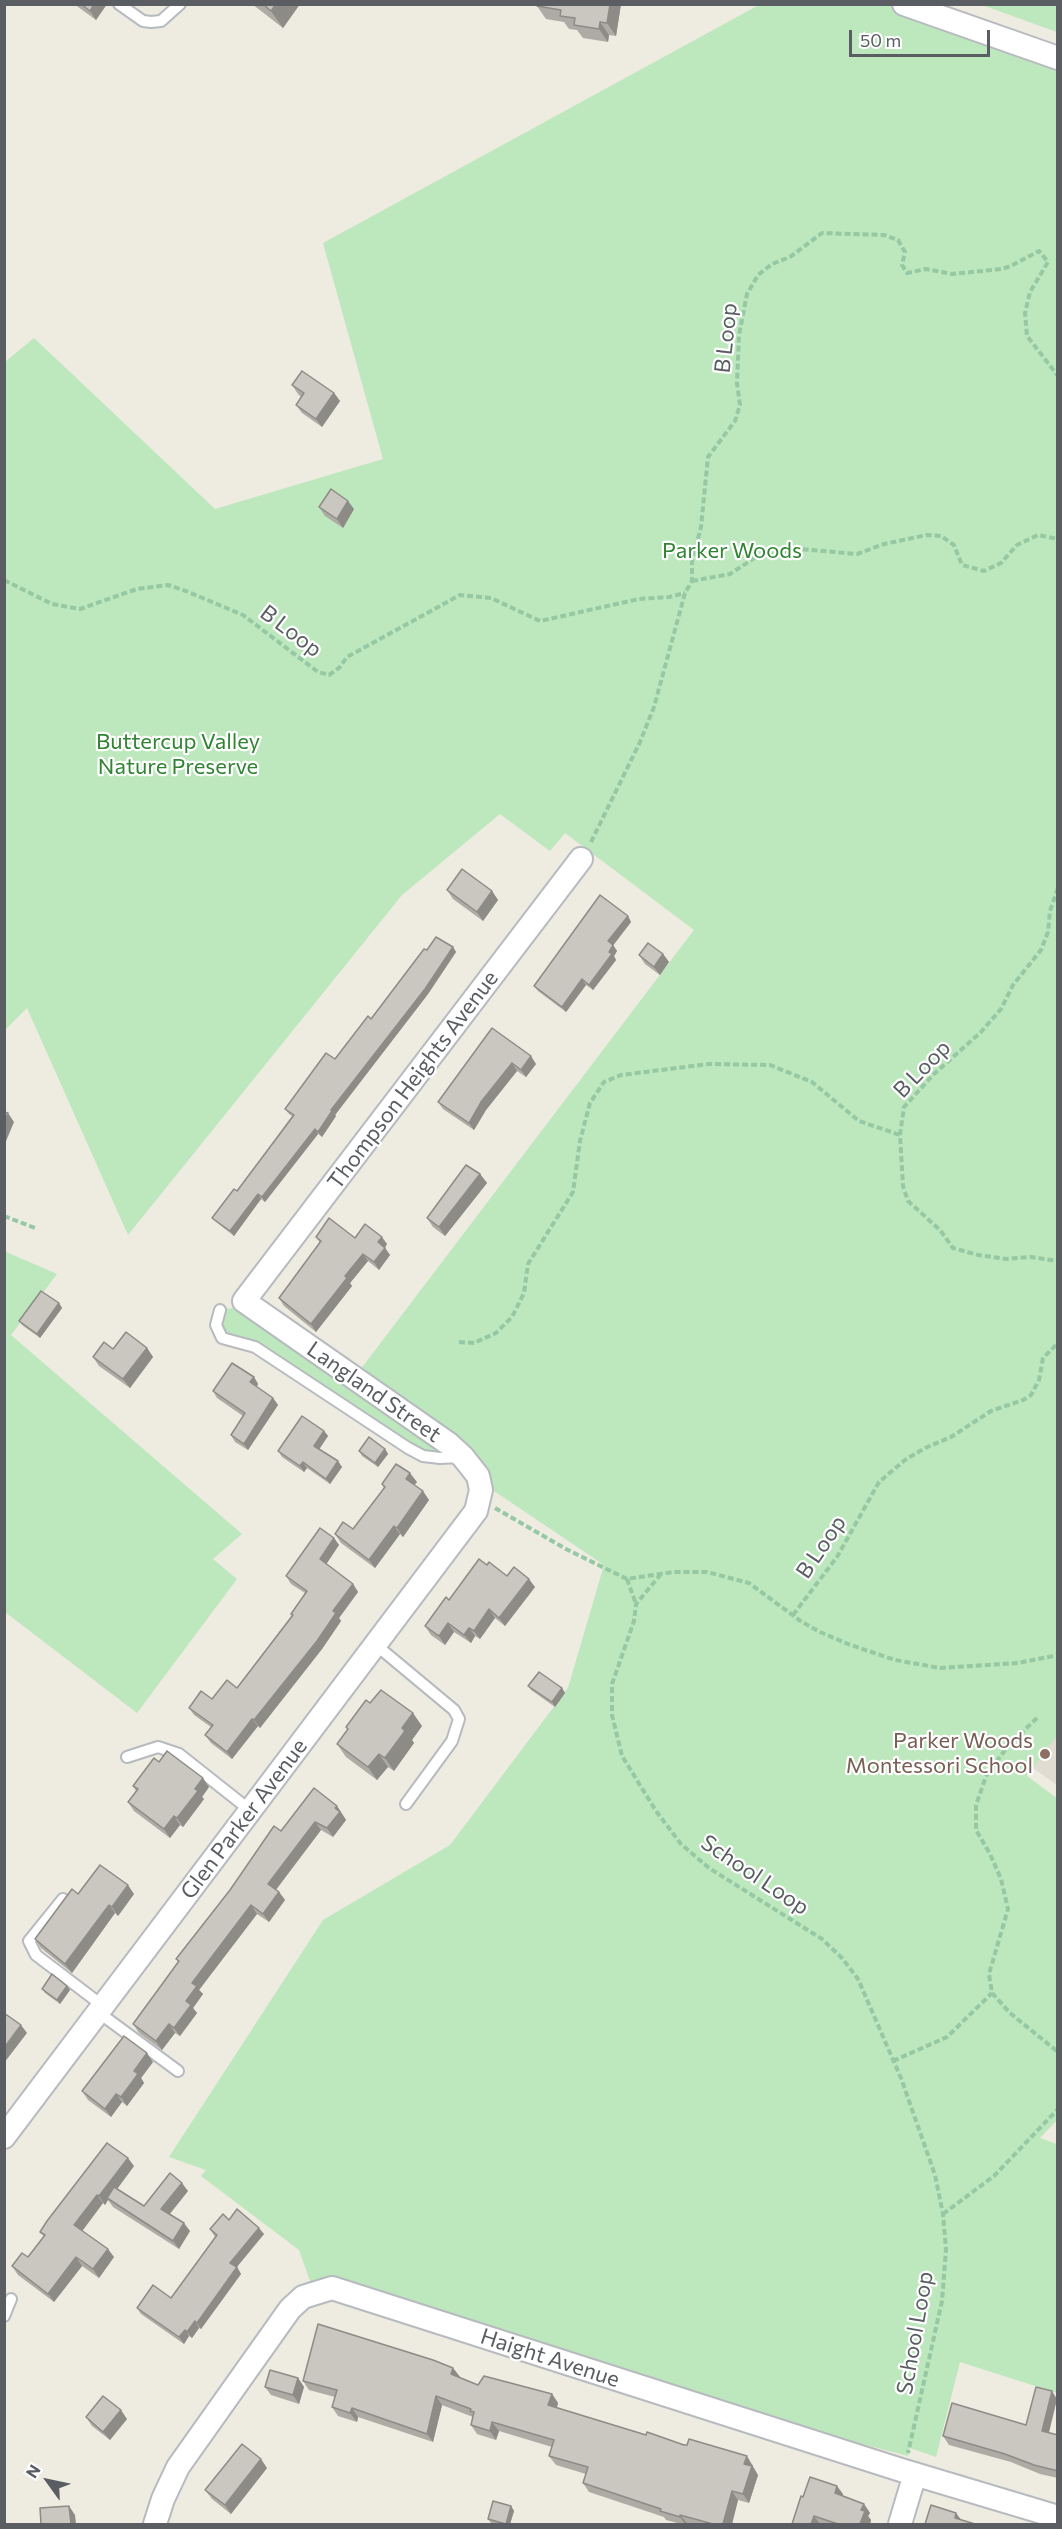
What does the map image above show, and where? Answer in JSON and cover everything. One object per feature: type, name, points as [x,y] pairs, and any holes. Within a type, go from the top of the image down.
[{"type":"street","points":[[904,4],[1058,58]]},
{"type":"street","name":"Thompson Heights Avenue","points":[[244,1301],[581,859]]},
{"type":"street","name":"Langland Street","points":[[244,1301],[449,1444],[478,1476],[486,1503]]},
{"type":"street","name":"Glen Parker Avenue","points":[[4,2137],[486,1503]]},
{"type":"street","name":"Haight Avenue","points":[[155,2524],[163,2499],[178,2467],[290,2309],[303,2297],[332,2288],[911,2465],[1058,2517]]},
{"type":"street","points":[[900,2524],[911,2465]]},
{"type":"lane","points":[[119,4],[143,21],[151,22],[161,21],[180,4]]},
{"type":"lane","points":[[220,1310],[216,1325],[222,1338],[255,1347],[423,1456],[463,1457]]},
{"type":"lane","points":[[376,1645],[454,1710],[459,1719],[452,1741],[406,1804]]},
{"type":"lane","points":[[127,1757],[158,1747],[179,1754],[250,1811]]},
{"type":"lane","points":[[63,1899],[29,1941],[36,1955],[178,2071]]},
{"type":"lane","points":[[4,2316],[10,2299]]},
{"type":"path","name":"B Loop","points":[[581,859],[603,820],[654,707],[685,593],[692,581],[692,562],[701,526],[708,457],[735,421],[740,405],[737,383],[739,335],[747,294],[758,275],[772,264],[790,257],[822,233],[884,235],[898,240],[906,252],[902,265],[907,273],[927,270],[963,273],[1002,269],[1039,251],[1048,262],[1030,292],[1025,313],[1027,336],[1058,376]]},
{"type":"path","points":[[692,581],[730,574],[756,557],[800,549],[857,554],[884,544],[927,535],[941,536],[954,545],[962,565],[984,571],[1001,563],[1017,545],[1038,535],[1058,539]]},
{"type":"path","name":"B Loop","points":[[4,580],[52,604],[80,609],[137,589],[168,585],[243,615],[318,672],[328,675],[339,668],[347,657],[460,595],[491,598],[540,621],[639,599],[669,597],[685,593]]},
{"type":"path","name":"B Loop","points":[[1058,888],[1050,911],[1048,932],[1041,950],[1013,986],[1001,1010],[975,1039],[934,1074],[904,1107],[900,1135],[902,1178],[908,1202],[940,1230],[953,1248],[978,1255],[1007,1259],[1031,1257],[1058,1261]]},
{"type":"path","points":[[459,1342],[474,1342],[496,1333],[512,1317],[524,1293],[528,1264],[573,1192],[580,1141],[590,1103],[603,1082],[621,1074],[709,1064],[770,1065],[812,1082],[859,1120],[900,1135]]},
{"type":"path","points":[[4,1216],[36,1228]]},
{"type":"path","name":"B Loop","points":[[793,1615],[837,1557],[879,1482],[905,1460],[925,1448],[951,1437],[991,1411],[1023,1400],[1030,1395],[1039,1380],[1042,1358],[1058,1343]]},
{"type":"path","points":[[486,1503],[566,1549],[627,1579],[661,1574],[707,1572],[734,1577],[749,1583],[820,1632],[895,1660],[940,1668],[1018,1663],[1058,1655]]},
{"type":"path","name":"School Loop","points":[[661,1574],[636,1604],[633,1621],[612,1684],[612,1715],[622,1756],[656,1811],[681,1844],[719,1874],[822,1939],[842,1958],[858,1979],[893,2061],[935,2175],[943,2214],[946,2249],[942,2301],[911,2465]]},
{"type":"path","points":[[627,1579],[636,1604]]},
{"type":"path","points":[[1037,1718],[1008,1746],[986,1776],[976,1805],[976,1830],[1001,1879],[1008,1909],[989,1974],[992,1993],[1010,2013],[1058,2052]]},
{"type":"path","points":[[893,2061],[947,2037],[992,1993]]},
{"type":"path","points":[[943,2214],[994,2176],[1058,2109]]},
{"type":"shaded area","name":"Parker Woods Montessori School","points":[[1057,1721],[1057,1785],[1027,1764]]},
{"type":"green space","name":"Parker Woods","points":[[759,5],[904,5],[1057,58],[1058,1734],[1027,1776],[1058,1799],[1057,2120],[1040,2138],[1057,2144],[1057,2393],[960,2362],[936,2457],[910,2448],[908,2456],[613,2378],[314,2292],[299,2250],[201,2176],[206,2170],[169,2157],[323,1920],[450,1845],[568,1688],[604,1565],[445,1458],[423,1456],[255,1347],[222,1338],[220,1310],[232,1308],[244,1301],[354,1378],[694,930],[565,833],[550,851],[500,814],[402,895],[128,1235],[27,1008],[5,1030],[5,362],[34,338],[215,509],[383,459],[323,243]]},
{"type":"green space","points":[[982,5],[1057,5],[1057,32]]},
{"type":"green space","points":[[4,1251],[57,1274],[11,1335],[242,1534],[213,1559],[237,1579],[137,1713],[5,1612]]},
{"type":"building","points":[[81,4],[94,4],[90,11]]},
{"type":"building","points":[[263,4],[276,4],[271,11]]},
{"type":"building","points":[[537,4],[610,4],[607,23],[600,22],[599,29],[574,25],[575,18],[560,16],[561,10],[537,6]]},
{"type":"building","points":[[302,371],[334,393],[316,419],[296,405],[304,393],[292,385]]},
{"type":"building","points":[[331,489],[348,501],[337,519],[319,507]]},
{"type":"building","points":[[462,869],[492,891],[477,912],[447,890]]},
{"type":"building","points":[[600,895],[628,916],[608,941],[613,945],[609,952],[612,954],[589,985],[582,979],[562,1007],[534,986]]},
{"type":"building","points":[[436,937],[453,947],[425,989],[331,1110],[318,1132],[315,1129],[262,1197],[258,1194],[230,1231],[212,1218],[234,1189],[237,1191],[294,1115],[285,1109],[326,1053],[335,1059],[368,1016],[371,1019],[424,949],[427,950]]},
{"type":"building","points":[[648,943],[663,954],[654,967],[639,955]]},
{"type":"building","points":[[492,1028],[531,1056],[521,1070],[512,1063],[481,1102],[469,1123],[438,1102]]},
{"type":"building","points":[[466,1165],[480,1174],[439,1227],[427,1218]]},
{"type":"building","points":[[329,1218],[355,1238],[365,1224],[382,1237],[378,1242],[385,1248],[374,1262],[363,1254],[311,1324],[279,1298],[321,1241],[316,1237]]},
{"type":"building","points":[[41,1291],[59,1303],[37,1334],[19,1321]]},
{"type":"building","points":[[126,1332],[147,1348],[123,1379],[93,1357],[104,1342],[113,1349]]},
{"type":"building","points":[[232,1363],[254,1377],[250,1382],[273,1398],[244,1444],[231,1435],[245,1413],[213,1391]]},
{"type":"building","points":[[302,1416],[324,1431],[314,1446],[338,1461],[326,1479],[303,1462],[300,1466],[278,1451]]},
{"type":"building","points":[[369,1437],[385,1449],[375,1463],[359,1451]]},
{"type":"building","points":[[396,1464],[410,1473],[406,1479],[423,1491],[397,1528],[394,1526],[369,1560],[335,1534],[343,1522],[353,1529],[385,1487],[382,1484]]},
{"type":"building","points":[[320,1528],[334,1538],[320,1559],[353,1584],[333,1611],[336,1613],[317,1641],[227,1752],[205,1735],[213,1725],[189,1708],[201,1691],[212,1699],[227,1680],[237,1688],[293,1615],[291,1614],[307,1591],[286,1576]]},
{"type":"building","points":[[479,1559],[487,1565],[489,1562],[507,1576],[514,1567],[529,1579],[499,1618],[489,1609],[474,1631],[469,1628],[464,1635],[448,1623],[439,1636],[425,1626],[446,1597],[449,1600]]},
{"type":"building","points":[[539,1672],[562,1688],[552,1702],[528,1686]]},
{"type":"building","points":[[381,1690],[413,1713],[402,1728],[405,1731],[385,1758],[379,1754],[368,1767],[337,1744],[348,1729],[346,1727],[366,1700],[370,1703]]},
{"type":"building","points":[[167,1751],[203,1778],[195,1789],[198,1791],[177,1818],[174,1816],[164,1829],[128,1802],[138,1789],[133,1786],[154,1758],[159,1762]]},
{"type":"building","points":[[314,1788],[337,1806],[335,1808],[340,1812],[327,1828],[315,1822],[268,1884],[279,1892],[263,1914],[251,1905],[192,1983],[197,1986],[186,2001],[191,2005],[174,2028],[169,2024],[156,2041],[133,2024],[179,1961],[176,1959],[230,1890],[274,1826],[281,1831]]},
{"type":"building","points":[[100,1865],[128,1885],[112,1907],[109,1905],[65,1964],[35,1939],[72,1889],[78,1894]]},
{"type":"building","points":[[52,1974],[67,1986],[57,2000],[42,1989]]},
{"type":"building","points":[[4,2013],[21,2025],[4,2048]]},
{"type":"building","points":[[124,2036],[147,2053],[134,2071],[138,2074],[121,2097],[116,2094],[105,2109],[82,2091]]},
{"type":"building","points":[[107,2143],[128,2158],[74,2225],[108,2249],[93,2269],[76,2257],[48,2294],[12,2266],[22,2253],[28,2257],[45,2235],[40,2232],[47,2221]]},
{"type":"building","points":[[170,2173],[182,2183],[161,2209],[184,2223],[173,2241],[107,2198],[114,2187],[144,2206]]},
{"type":"building","points":[[237,2209],[259,2228],[230,2263],[237,2267],[197,2323],[195,2321],[187,2332],[185,2330],[179,2337],[137,2308],[153,2285],[171,2298],[217,2235],[210,2229],[223,2214],[229,2220]]},
{"type":"building","points":[[318,2324],[433,2360],[453,2368],[451,2374],[478,2385],[484,2376],[552,2394],[548,2405],[646,2435],[647,2432],[684,2445],[687,2445],[689,2439],[747,2456],[744,2464],[752,2466],[743,2494],[732,2491],[723,2524],[713,2524],[660,2511],[661,2509],[583,2483],[588,2467],[549,2456],[554,2440],[492,2422],[490,2431],[471,2425],[474,2412],[470,2411],[471,2409],[436,2396],[427,2434],[352,2408],[350,2413],[332,2407],[337,2390],[303,2381]]},
{"type":"building","points":[[270,2370],[298,2378],[293,2395],[265,2387]]},
{"type":"building","points":[[1036,2387],[1052,2391],[1042,2431],[1058,2435],[1058,2471],[943,2436],[952,2403],[1026,2425]]},
{"type":"building","points":[[103,2396],[121,2410],[103,2432],[86,2417]]},
{"type":"building","points":[[242,2444],[261,2459],[225,2505],[205,2490]]},
{"type":"building","points":[[810,2477],[837,2486],[835,2493],[864,2504],[861,2510],[865,2511],[860,2524],[838,2524],[814,2516],[811,2524],[792,2524]]},
{"type":"building","points":[[493,2501],[511,2506],[506,2524],[488,2519]]},
{"type":"building","points":[[931,2505],[956,2513],[955,2518],[975,2524],[925,2524]]},
{"type":"building","points":[[69,2506],[71,2524],[41,2524],[40,2508]]},
{"type":"place","name":"Parker Woods Montessori School","points":[[1045,1754]]},
{"type":"park label","name":"Buttercup Valley Nature Preserve","points":[[178,754]]}]
